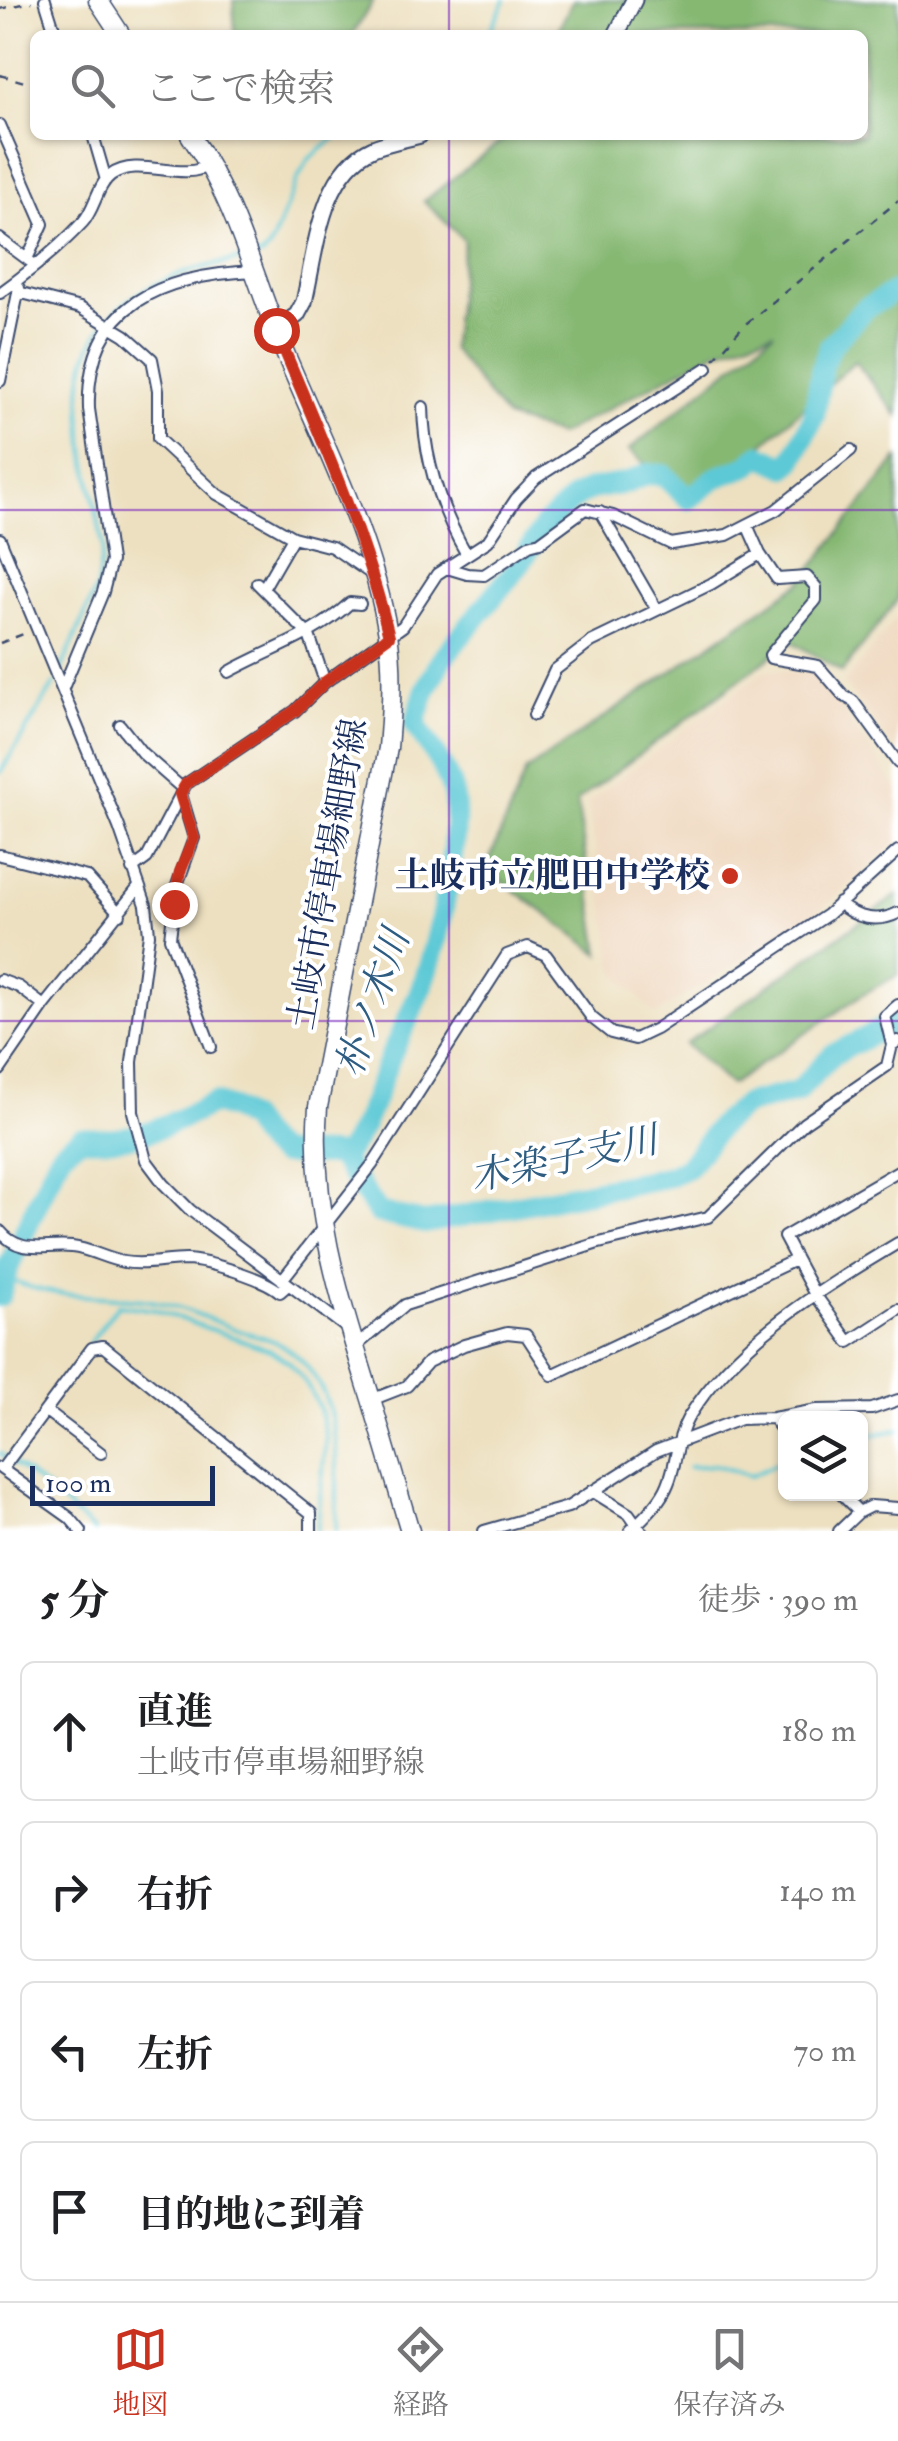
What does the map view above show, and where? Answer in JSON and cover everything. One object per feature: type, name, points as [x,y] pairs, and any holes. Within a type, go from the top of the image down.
[{"type":"main road","points":[[98,0],[118,30]]},
{"type":"main road","points":[[619,30],[634,0]]},
{"type":"main road","name":"土岐市停車場細野線","points":[[193,140],[210,164],[253,262],[276,330],[374,575],[389,636],[388,748],[318,1107],[315,1151],[322,1226],[410,1531]]},
{"type":"main road","points":[[276,330],[297,315],[304,302],[330,193],[340,174],[374,148],[402,140]]},
{"type":"street","points":[[45,0],[54,30]]},
{"type":"street","points":[[0,124],[43,224],[31,262],[21,278],[0,381]]},
{"type":"street","points":[[94,140],[106,180]]},
{"type":"street","points":[[31,262],[87,219],[113,173],[153,168],[196,172],[210,164]]},
{"type":"street","points":[[0,238],[31,262]]},
{"type":"street","points":[[62,687],[110,572],[110,545],[88,395],[106,323],[141,298],[171,284],[253,262]]},
{"type":"street","points":[[0,292],[21,278]]},
{"type":"street","points":[[18,292],[80,308],[126,335],[155,364],[158,439],[217,494],[293,537],[332,546],[374,575]]},
{"type":"street","points":[[132,869],[146,858],[182,791],[197,774],[295,711],[325,682],[411,618],[429,584],[488,541],[536,478],[707,368]]},
{"type":"street","points":[[423,407],[426,440],[442,507],[467,555]]},
{"type":"street","points":[[447,568],[484,574],[528,544],[540,542],[585,509],[600,511],[671,544],[726,535],[776,510],[851,450]]},
{"type":"street","points":[[600,511],[657,610]]},
{"type":"street","points":[[748,527],[777,579],[807,576],[816,587],[816,600],[771,658],[818,666],[853,701],[898,763]]},
{"type":"street","points":[[293,537],[260,586],[309,634],[325,682]]},
{"type":"street","points":[[1,545],[119,827],[148,917],[132,1062],[133,1112],[146,1160],[177,1197],[352,1339],[405,1304],[595,1244],[708,1217],[804,1123],[887,1066],[895,1043],[884,1016],[898,1004]]},
{"type":"street","points":[[534,715],[555,670],[592,642],[712,584],[760,554]]},
{"type":"street","points":[[230,672],[309,634],[350,603],[360,604]]},
{"type":"street","points":[[120,725],[142,753],[182,791],[194,838],[176,888],[170,938],[211,1048]]},
{"type":"street","points":[[0,1232],[31,1250],[70,1247],[129,1263],[186,1260],[254,1278],[280,1292],[322,1226],[372,1164],[507,955],[528,947],[546,956],[592,1018],[611,1033],[635,1039],[672,1018],[839,903],[898,850]]},
{"type":"street","points":[[0,855],[88,877],[120,914]]},
{"type":"street","points":[[0,1070],[44,1006],[138,888]]},
{"type":"street","points":[[839,903],[854,914],[872,918],[898,913]]},
{"type":"street","points":[[0,980],[19,987],[44,1006]]},
{"type":"street","points":[[898,1171],[784,1237],[814,1293],[849,1342],[898,1310]]},
{"type":"street","points":[[592,1491],[629,1514],[636,1529],[668,1486],[686,1423],[720,1377],[814,1293],[898,1244]]},
{"type":"street","points":[[371,1400],[407,1386],[428,1362],[464,1345],[507,1333],[526,1335],[552,1374],[795,1260]]},
{"type":"street","points":[[81,1531],[57,1508],[1,1469],[92,1348],[103,1346],[311,1513],[311,1531]]},
{"type":"street","points":[[486,1531],[568,1508],[622,1470],[678,1442],[740,1419],[817,1410],[872,1409],[898,1400]]},
{"type":"street","points":[[46,1411],[101,1453]]},
{"type":"street","points":[[772,1418],[778,1425]]},
{"type":"street","points":[[848,1501],[859,1512]]},
{"type":"street","points":[[839,1531],[871,1506],[898,1508]]},
{"type":"path","points":[[0,9],[35,0]]},
{"type":"path","points":[[0,75],[30,84]]},
{"type":"path","points":[[707,368],[743,326],[898,202]]},
{"type":"path","points":[[0,643],[38,628]]},
{"type":"shaded area","points":[[898,616],[898,753],[844,683]]},
{"type":"shaded area","name":"土岐市立肥田中学校","points":[[765,670],[817,673],[898,789],[898,842],[820,910],[655,1015],[615,971],[588,802]]},
{"type":"green space","points":[[233,0],[374,0],[355,30],[235,30]]},
{"type":"green space","points":[[573,0],[898,0],[898,416],[855,361],[694,506],[629,450],[774,332],[715,352],[559,435],[506,418],[451,348],[464,240],[424,201],[503,140],[868,140],[868,30],[558,30]]},
{"type":"green space","points":[[898,458],[898,599],[842,672],[791,641],[577,801],[600,954],[486,869],[526,771],[800,583]]},
{"type":"green space","points":[[898,895],[898,975],[863,994],[730,1085],[685,1044]]},
{"type":"waterway","points":[[490,30],[505,0]]},
{"type":"waterway","points":[[254,257],[262,256],[270,248],[309,159],[333,140]]},
{"type":"waterway","points":[[59,675],[97,587],[103,546],[86,455],[81,400],[84,367],[95,339],[111,316],[157,284],[245,259]]},
{"type":"waterway","name":"朴ノ木川","points":[[0,1296],[9,1266],[60,1154],[80,1138],[134,1135],[214,1103],[249,1120],[266,1144],[280,1154],[334,1155],[341,1159],[362,1127],[422,986],[445,897],[455,806],[440,763],[415,724],[441,660],[521,563],[544,526],[577,496],[647,474],[664,475],[689,499],[715,478],[748,466],[760,455],[786,467],[814,416],[822,367],[830,346],[864,309],[898,290]]},
{"type":"waterway","points":[[0,773],[55,683]]},
{"type":"waterway","name":"木楽子支川","points":[[341,1159],[378,1213],[425,1223],[666,1177],[687,1168],[721,1124],[746,1104],[797,1092],[832,1055],[898,1021]]},
{"type":"waterway","points":[[13,1281],[61,1294],[142,1300],[176,1307],[274,1341],[302,1361],[317,1380],[334,1427],[336,1531]]},
{"type":"waterway","points":[[90,1342],[118,1305],[155,1310],[270,1350],[290,1363],[320,1409],[326,1438],[317,1531]]},
{"type":"waterway","points":[[868,1436],[898,1430]]},
{"type":"waterway","points":[[0,1453],[94,1531]]},
{"type":"waterway","points":[[689,1467],[715,1465],[750,1476],[778,1463]]},
{"type":"place","name":"土岐市立肥田中学校","points":[[730,876]]},
{"type":"route","points":[[174,904],[180,872],[194,838],[180,794],[186,784],[295,711],[325,682],[389,636],[358,529],[276,330]]}]
